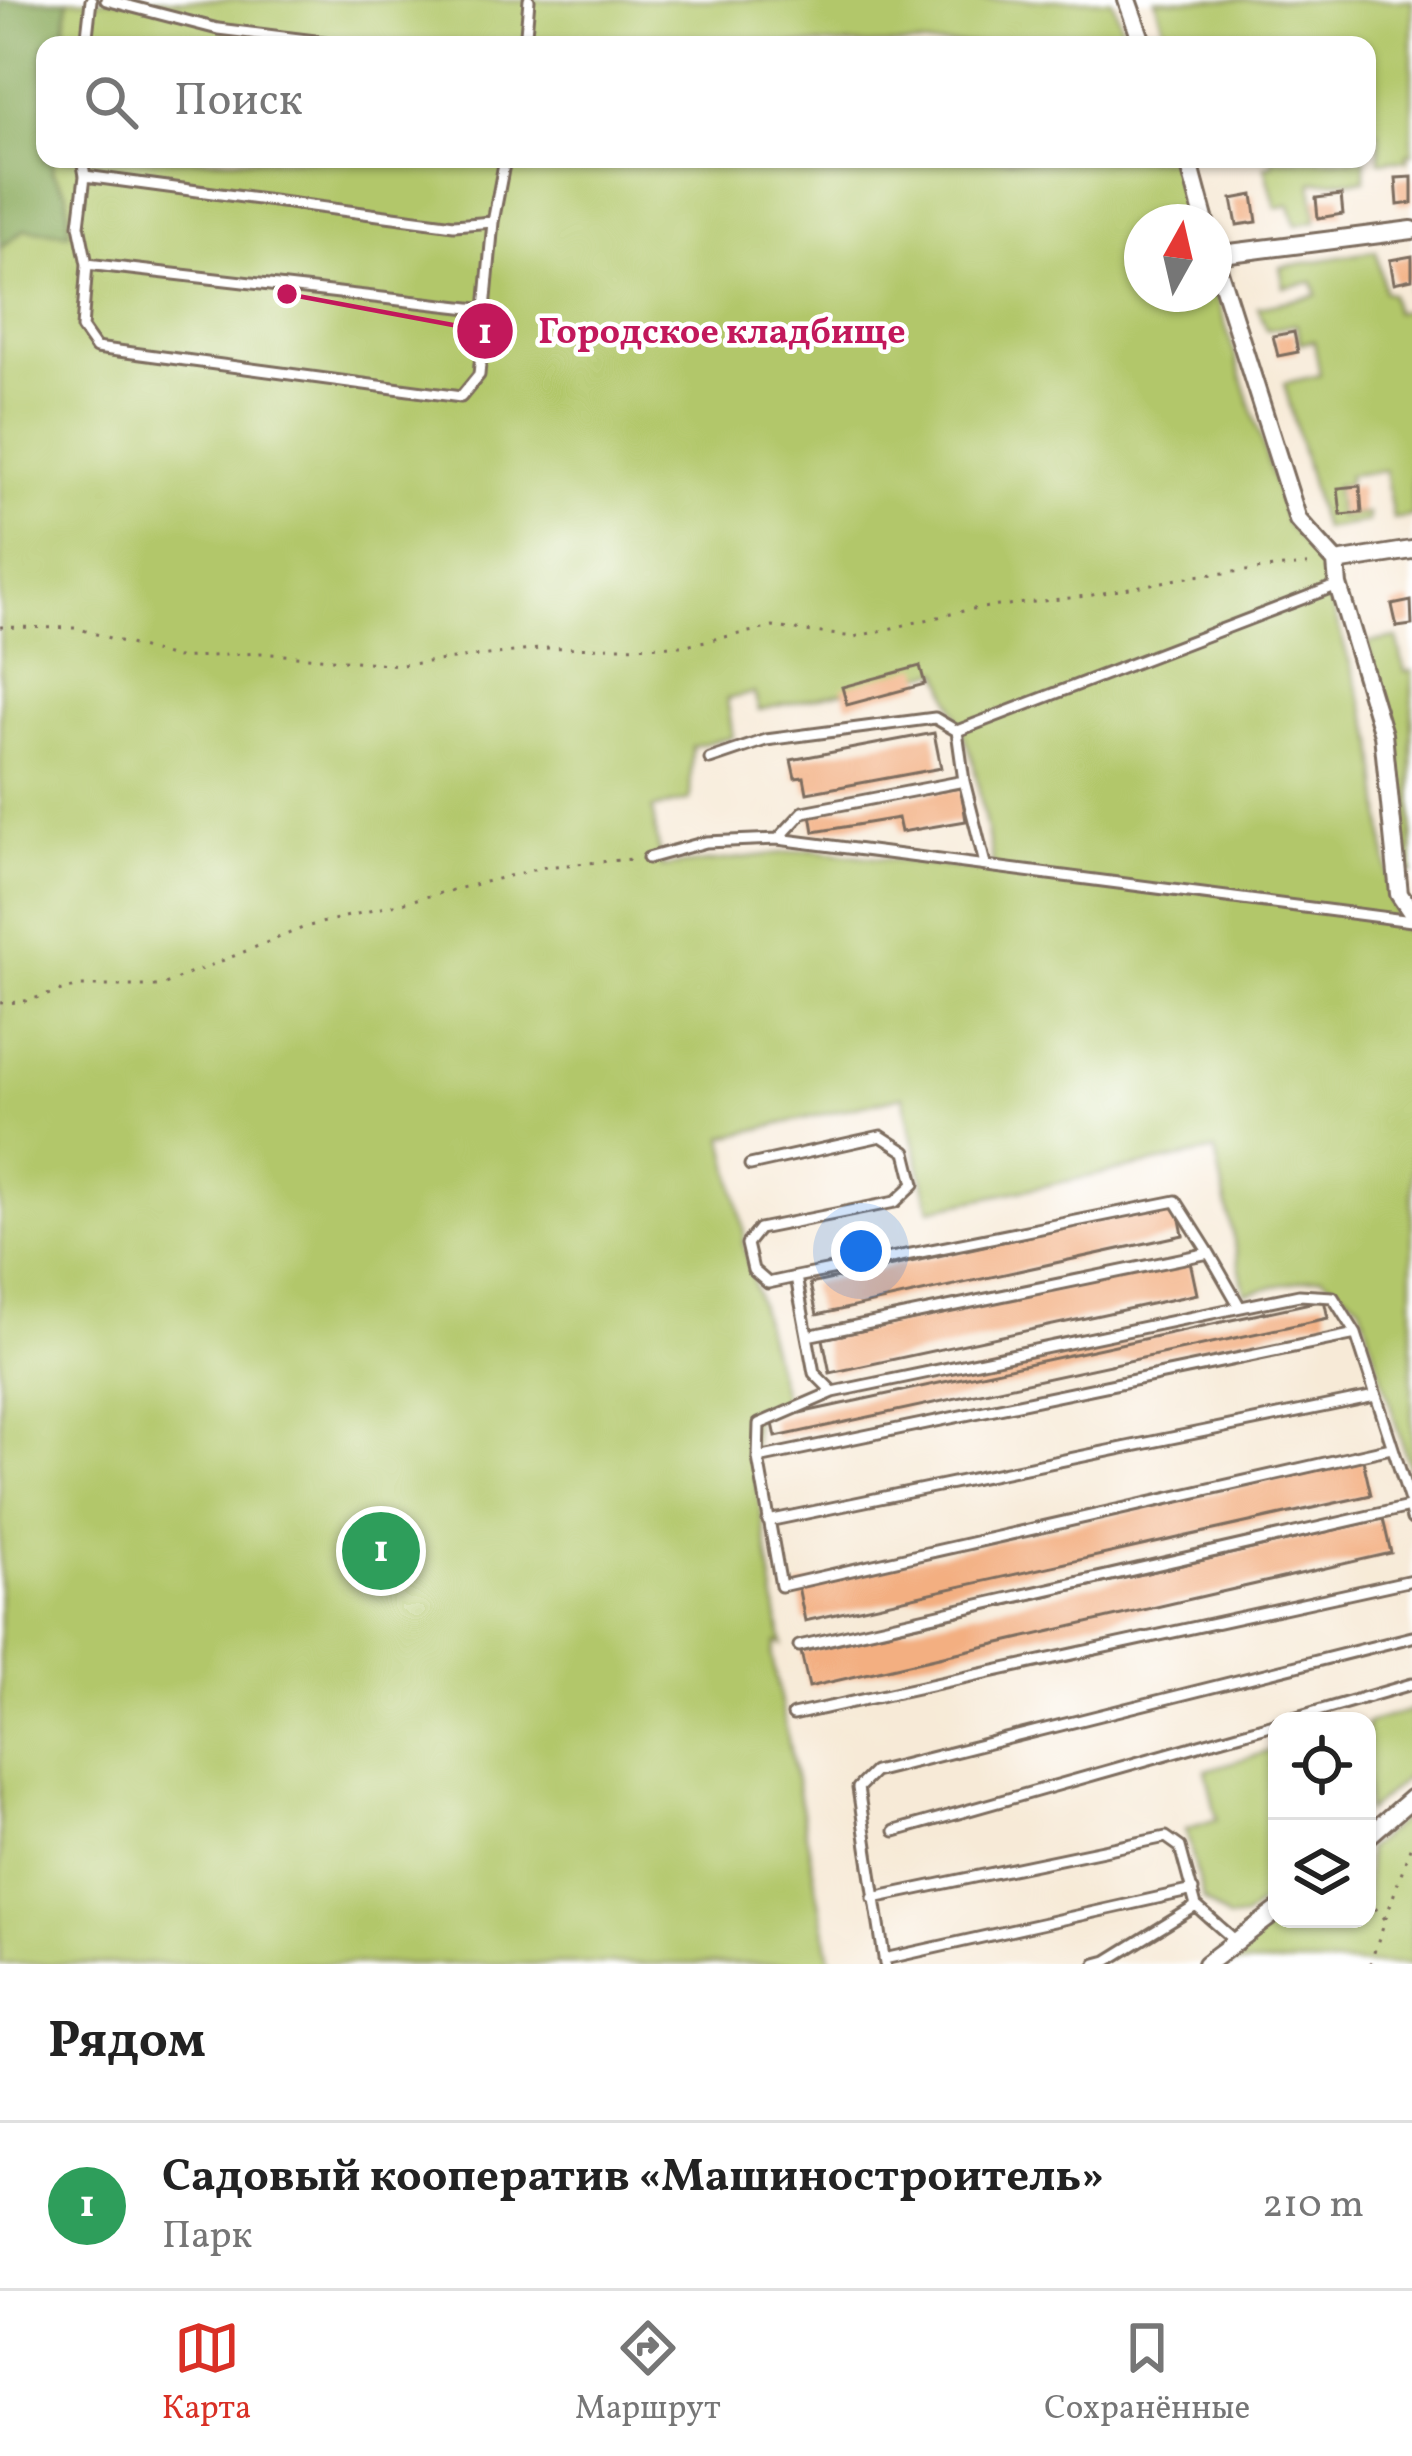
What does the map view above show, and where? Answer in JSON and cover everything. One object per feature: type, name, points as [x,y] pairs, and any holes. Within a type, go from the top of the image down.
[{"type":"street","points":[[1127,0],[1140,36]]},
{"type":"street","points":[[1191,168],[1200,204]]},
{"type":"street","points":[[1232,254],[1412,230]]},
{"type":"street","points":[[1232,312],[1298,520],[1336,562],[1338,585],[1383,734],[1400,894],[1412,917]]},
{"type":"street","points":[[1336,562],[1412,550]]},
{"type":"street","points":[[1376,1829],[1412,1798]]},
{"type":"street","points":[[1206,1964],[1268,1918]]},
{"type":"lane","points":[[87,36],[91,0]]},
{"type":"lane","points":[[106,0],[218,29],[275,36]]},
{"type":"lane","points":[[527,36],[529,0]]},
{"type":"lane","points":[[84,168],[79,225],[87,264],[82,328],[96,348],[461,397],[479,375],[493,222],[503,168]]},
{"type":"lane","points":[[85,176],[454,225],[493,222]]},
{"type":"lane","points":[[87,264],[487,310]]},
{"type":"lane","points":[[957,731],[1338,585]]},
{"type":"lane","points":[[710,759],[766,740],[935,718],[957,731]]},
{"type":"lane","points":[[957,731],[964,782],[985,864]]},
{"type":"lane","points":[[778,839],[803,812],[964,782]]},
{"type":"lane","points":[[648,857],[706,842],[778,839],[1412,917]]},
{"type":"lane","points":[[750,1165],[881,1136],[906,1152],[914,1184],[895,1202],[759,1229],[747,1244],[753,1270],[768,1282],[1176,1201],[1240,1306]]},
{"type":"lane","points":[[807,1336],[1209,1253]]},
{"type":"lane","points":[[796,1277],[814,1373],[833,1392]]},
{"type":"lane","points":[[799,1646],[1411,1511],[1356,1334],[1333,1298],[1299,1294],[833,1392],[759,1424],[758,1458],[781,1586],[1391,1448]]},
{"type":"lane","points":[[758,1458],[1356,1334]]},
{"type":"lane","points":[[768,1521],[1375,1396]]},
{"type":"lane","points":[[793,1715],[1412,1580]]},
{"type":"lane","points":[[1193,1890],[885,1961],[858,1788],[874,1772],[1412,1637]]},
{"type":"lane","points":[[1315,1712],[1412,1684]]},
{"type":"lane","points":[[895,1832],[1268,1725]]},
{"type":"lane","points":[[873,1898],[1166,1837],[1180,1846],[1196,1906],[1238,1942]]},
{"type":"lane","points":[[1096,1964],[1196,1906]]},
{"type":"path","points":[[0,627],[76,628],[176,658],[261,653],[401,665],[548,648],[681,646],[773,627],[854,637],[973,609],[1087,596],[1194,576],[1336,562]]},
{"type":"path","points":[[0,1003],[80,986],[160,986],[305,927],[545,867],[648,857]]},
{"type":"path","points":[[1370,1964],[1412,1842]]},
{"type":"path","points":[[1376,1909],[1385,1919]]},
{"type":"green space","points":[[0,0],[68,0],[64,36],[36,36],[36,168],[52,168],[67,193],[69,233],[25,229],[0,248]]},
{"type":"green space","points":[[68,0],[1112,0],[1126,36],[64,36]]},
{"type":"green space","points":[[1155,0],[1412,0],[1412,153],[1407,154],[1408,160],[1380,161],[1376,36],[1166,36]]},
{"type":"green space","points":[[52,168],[1177,168],[1188,204],[1124,204],[1124,312],[1221,312],[1287,524],[1328,572],[1331,604],[1375,742],[1390,898],[1400,927],[1412,935],[1412,1477],[1360,1303],[1321,1276],[1245,1293],[1215,1151],[930,1209],[903,1096],[724,1137],[743,1243],[784,1398],[754,1418],[753,1461],[782,1645],[776,1642],[772,1656],[831,1964],[0,1964],[0,248],[67,193]],"holes":[[[940,671],[973,760],[995,872],[809,850],[662,867],[652,809],[690,800],[692,746],[733,737],[727,699],[754,693],[759,710]]]},
{"type":"green space","points":[[1266,168],[1365,168],[1365,180],[1312,182],[1316,221],[1296,225],[1290,205],[1276,208]]},
{"type":"green space","points":[[1376,251],[1384,292],[1391,293],[1394,312],[1412,310],[1412,516],[1393,519],[1385,471],[1348,475],[1348,484],[1335,486],[1338,517],[1368,514],[1368,522],[1323,529],[1284,383],[1320,375],[1314,341],[1301,343],[1296,324],[1267,330],[1258,307],[1317,295],[1313,282],[1284,287],[1280,267]]},
{"type":"green space","points":[[1397,638],[1405,672],[1412,671],[1412,873],[1405,871],[1394,747],[1367,643]]},
{"type":"green space","points":[[1412,1710],[1412,1773],[1376,1804],[1376,1720]]},
{"type":"green space","points":[[1268,1752],[1268,1898],[1244,1918],[1228,1920],[1203,1899],[1186,1829],[1217,1819],[1206,1770]]},
{"type":"green space","points":[[1412,1811],[1412,1964],[1227,1964],[1268,1928],[1376,1928],[1376,1841]]},
{"type":"building","points":[[1412,177],[1412,203],[1398,205],[1396,178]]},
{"type":"building","points":[[1253,195],[1257,222],[1237,225],[1232,199]]},
{"type":"building","points":[[1341,195],[1343,214],[1318,218],[1316,198]]},
{"type":"building","points":[[1412,256],[1412,279],[1394,283],[1390,260]]},
{"type":"building","points":[[1294,332],[1298,352],[1278,356],[1273,336]]},
{"type":"building","points":[[1360,486],[1362,513],[1341,515],[1338,488]]},
{"type":"building","points":[[1411,601],[1412,625],[1397,627],[1392,605]]},
{"type":"building","points":[[920,666],[925,684],[847,705],[842,687]]},
{"type":"building","points":[[934,733],[941,768],[807,793],[804,777],[795,778],[791,760]]},
{"type":"building","points":[[961,788],[966,821],[901,832],[898,818],[814,832],[811,814]]},
{"type":"building","points":[[1177,1204],[1183,1235],[817,1315],[810,1284]]},
{"type":"building","points":[[1190,1261],[1197,1294],[830,1373],[823,1339]]},
{"type":"building","points":[[1324,1300],[1328,1318],[776,1437],[772,1419]]},
{"type":"building","points":[[1363,1460],[1371,1495],[805,1621],[798,1586]]},
{"type":"building","points":[[1383,1519],[1391,1553],[809,1687],[801,1652]]},
{"type":"place","name":"Городское кладбище","points":[[287,294]]},
{"type":"place","name":"Садовый кооператив «Машиностроитель»","points":[[381,1551]]}]
